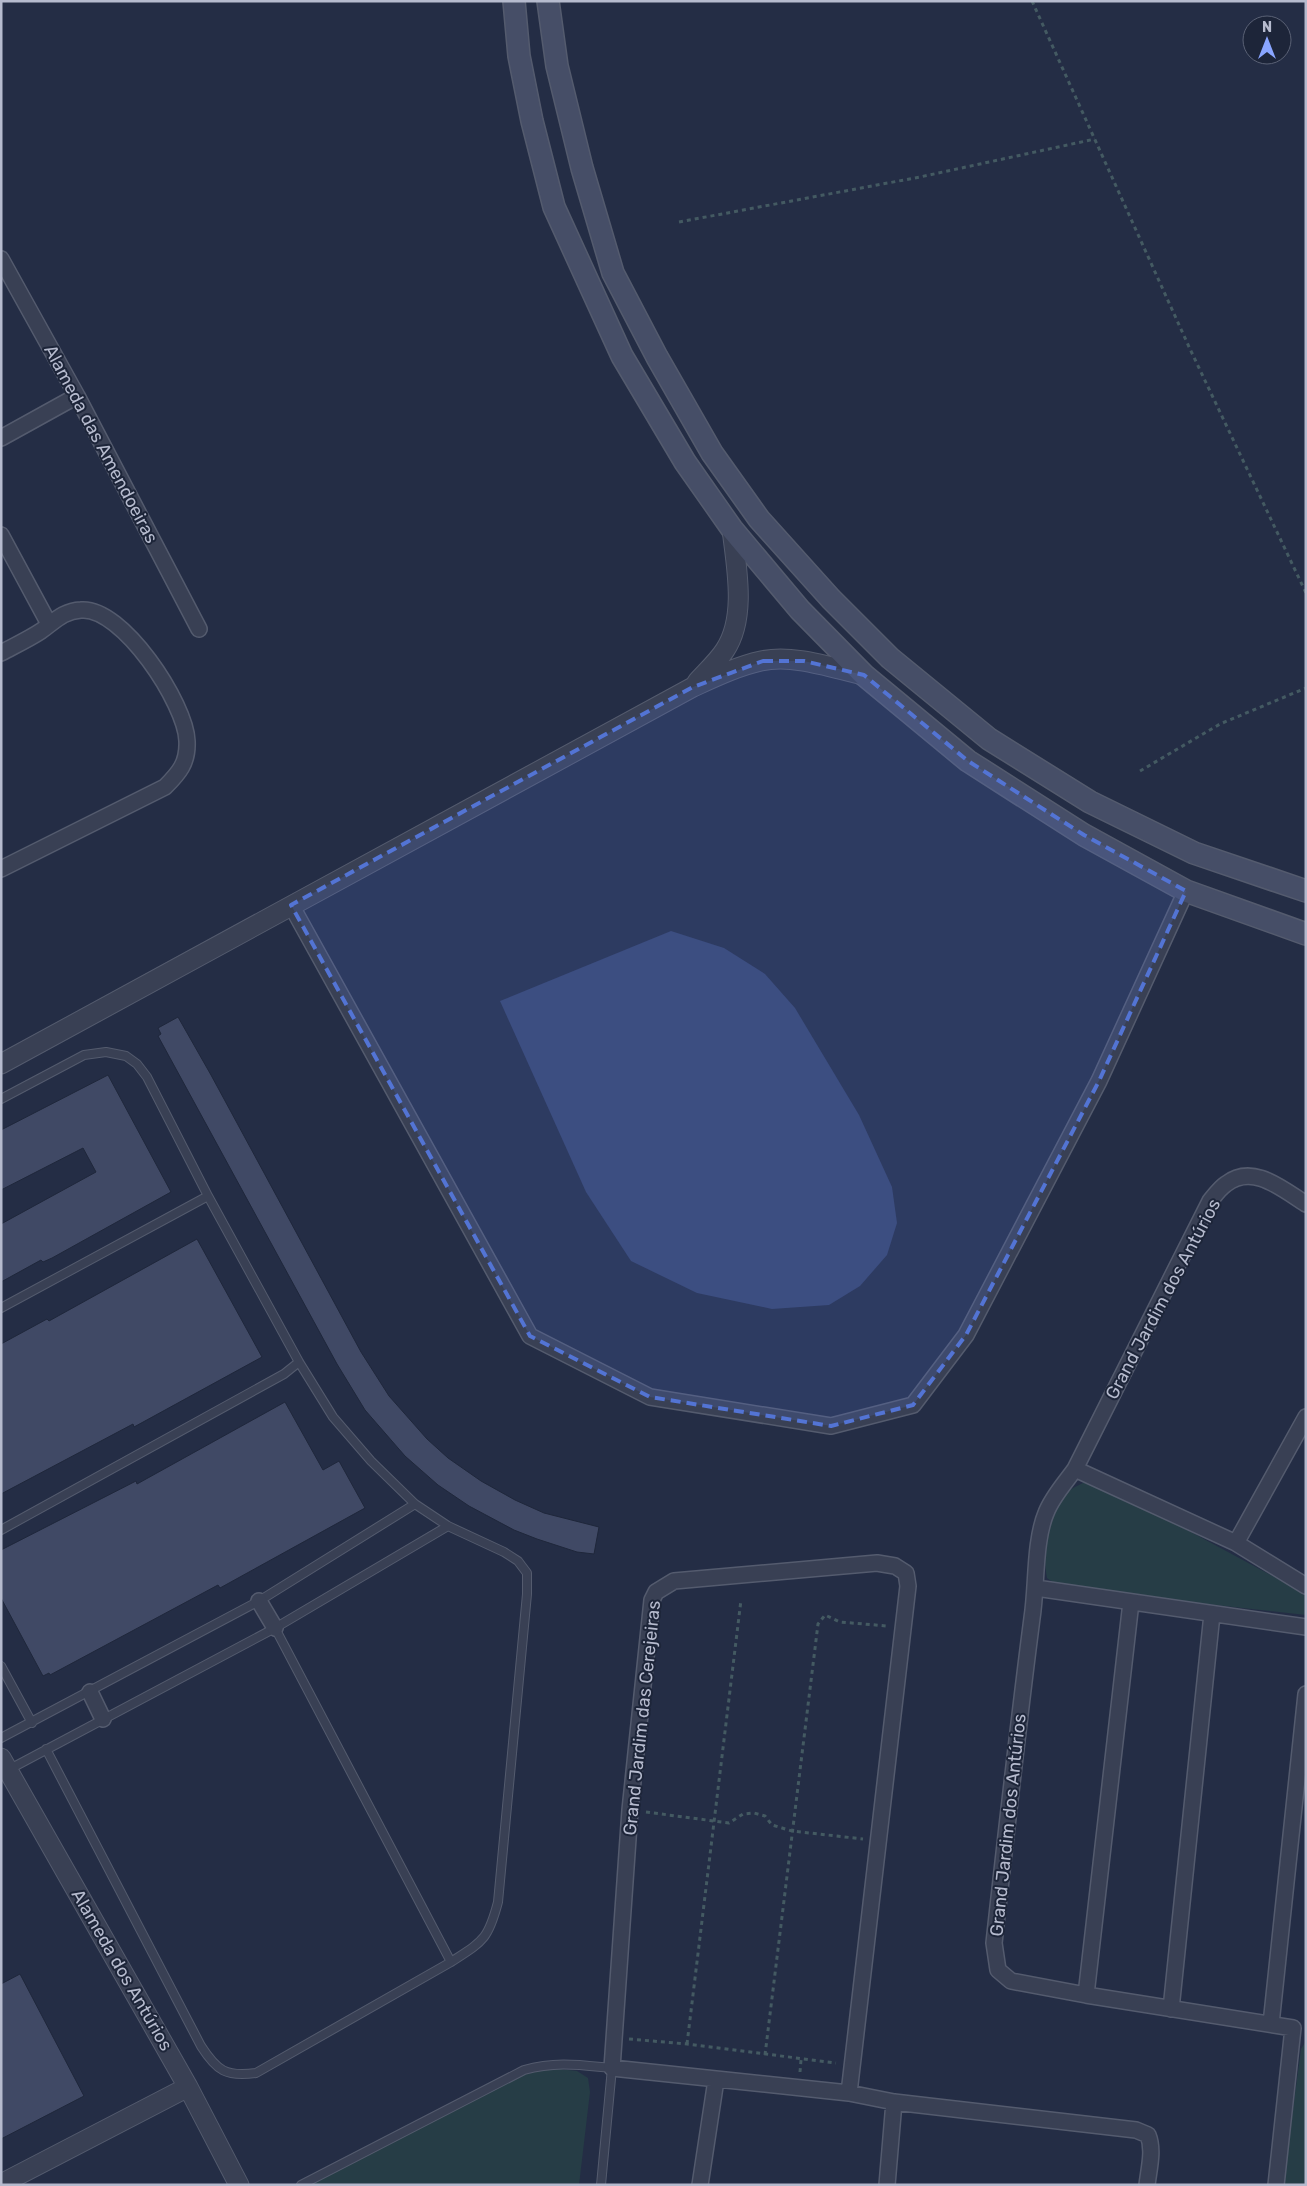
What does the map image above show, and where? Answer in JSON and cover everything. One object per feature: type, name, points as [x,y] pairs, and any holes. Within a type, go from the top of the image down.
[{"type":"main road","points":[[514,1],[519,56],[532,120],[554,207],[622,356],[685,462],[732,529],[800,610],[864,675],[968,761],[1084,835],[1186,891],[1306,934]]},
{"type":"main road","points":[[548,1],[557,66],[582,168],[613,273],[657,357],[712,453],[759,520],[831,599],[890,658],[989,739],[1090,802],[1194,853],[1306,890]]},
{"type":"street","name":"Alameda das Amendoeiras","points":[[1,259],[77,396],[199,629]]},
{"type":"street","points":[[1,438],[77,396]]},
{"type":"street","points":[[693,686],[726,649],[735,624],[738,604],[732,529]]},
{"type":"street","points":[[1,535],[49,624]]},
{"type":"street","points":[[1,653],[61,615],[81,610],[97,611],[113,620],[142,650],[169,690],[187,740],[182,769],[164,787],[1,869]]},
{"type":"street","points":[[1,1064],[693,686],[731,670],[763,661],[804,661],[864,675]]},
{"type":"street","points":[[291,906],[530,1336],[650,1396],[831,1426],[913,1405],[966,1335],[1099,1081],[1186,891]]},
{"type":"street","name":"Grand Jardim dos Antúrios","points":[[1276,2185],[1299,2028],[1171,2009],[1011,1981],[998,1970],[994,1943],[1013,1764],[1036,1588],[1039,1539],[1046,1513],[1055,1495],[1075,1469],[1210,1201],[1227,1183],[1247,1175],[1261,1176],[1306,1204]]},
{"type":"street","points":[[1236,1543],[1306,1417]]},
{"type":"street","points":[[1075,1469],[1236,1543],[1306,1586]]},
{"type":"street","name":"Grand Jardim das Cerejeiras","points":[[612,2068],[630,1810],[652,1600],[656,1592],[674,1580],[877,1563],[895,1566],[906,1572],[908,1586],[849,2093]]},
{"type":"street","points":[[1036,1588],[1306,1627]]},
{"type":"street","points":[[259,1601],[275,1628]]},
{"type":"street","points":[[1086,1995],[1131,1602]]},
{"type":"street","points":[[1171,2009],[1212,1614]]},
{"type":"street","points":[[90,1692],[103,1719]]},
{"type":"street","points":[[1271,2024],[1306,1694]]},
{"type":"street","name":"Alameda dos Antúrios","points":[[5,1764],[188,2087],[238,2185]]},
{"type":"street","points":[[612,2068],[849,2093],[894,2102],[1136,2130],[1148,2134],[1150,2140],[1151,2149],[1147,2185]]},
{"type":"street","points":[[700,2185],[716,2080]]},
{"type":"street","points":[[1,2184],[188,2087]]},
{"type":"street","points":[[886,2185],[894,2102]]},
{"type":"lane","points":[[1,1099],[84,1055],[106,1052],[126,1056],[137,1064],[148,1078],[208,1196],[299,1362],[333,1417],[371,1461],[415,1504],[448,1526],[504,1552],[518,1561],[527,1573],[527,1594],[498,1902],[492,1924],[482,1942],[451,1962],[256,2073],[238,2076],[222,2072],[211,2062],[46,1749]]},
{"type":"lane","points":[[1,1308],[208,1196]]},
{"type":"lane","points":[[1,1530],[284,1374],[299,1362]]},
{"type":"lane","points":[[1,1738],[259,1601],[415,1504]]},
{"type":"lane","points":[[5,1764],[46,1749],[275,1628],[448,1526]]},
{"type":"lane","points":[[275,1628],[451,1962]]},
{"type":"lane","points":[[1,1666],[32,1723]]},
{"type":"lane","points":[[301,2185],[524,2070],[544,2064],[564,2063],[612,2068],[601,2185]]},
{"type":"path","points":[[1032,1],[1190,349],[1306,593]]},
{"type":"path","points":[[678,222],[920,177],[1095,139]]},
{"type":"path","points":[[1140,771],[1220,724],[1306,688]]},
{"type":"path","points":[[687,2044],[741,1600]]},
{"type":"path","points":[[765,2055],[818,1624],[825,1615],[840,1622],[884,1627],[904,1623]]},
{"type":"path","points":[[630,1810],[730,1822],[744,1814],[754,1813],[765,1816],[772,1825],[792,1831],[878,1840]]},
{"type":"path","points":[[628,2040],[687,2044],[839,2063]]},
{"type":"highlighted area","points":[[763,661],[804,661],[864,675],[968,761],[1084,835],[1186,891],[1099,1081],[966,1335],[913,1405],[831,1426],[650,1397],[530,1336],[291,905],[693,687]]},
{"type":"shaded area","points":[[1083,1483],[1100,1483],[1306,1594],[1306,1615],[1061,1588],[1047,1578],[1045,1551],[1049,1520],[1051,1511],[1058,1500]]},
{"type":"shaded area","points":[[1306,2041],[1306,2185],[1283,2185],[1301,2049]]},
{"type":"shaded area","points":[[524,2065],[577,2071],[588,2078],[590,2092],[579,2185],[308,2185]]},
{"type":"water","points":[[671,931],[724,948],[765,974],[795,1008],[859,1115],[892,1187],[897,1223],[887,1255],[860,1286],[829,1305],[772,1309],[697,1293],[631,1261],[586,1192],[500,1001]]},
{"type":"building","points":[[178,1017],[361,1352],[389,1396],[427,1439],[448,1458],[481,1481],[515,1500],[544,1513],[599,1527],[594,1554],[577,1552],[537,1539],[514,1530],[469,1506],[438,1485],[405,1456],[365,1410],[337,1364],[158,1036],[161,1034],[158,1028]]},
{"type":"building","points":[[108,1075],[171,1192],[52,1258],[43,1262],[41,1260],[1,1282],[1,1224],[96,1172],[83,1148],[1,1190],[1,1130]]},
{"type":"building","points":[[197,1239],[262,1357],[134,1427],[133,1424],[1,1494],[1,1344],[47,1319],[49,1321]]},
{"type":"building","points":[[285,1402],[323,1470],[339,1461],[365,1508],[220,1588],[218,1585],[50,1675],[49,1673],[43,1676],[1,1598],[1,1550],[136,1481],[137,1484]]},
{"type":"building","points":[[20,1974],[84,2096],[1,2139],[1,1984]]}]
